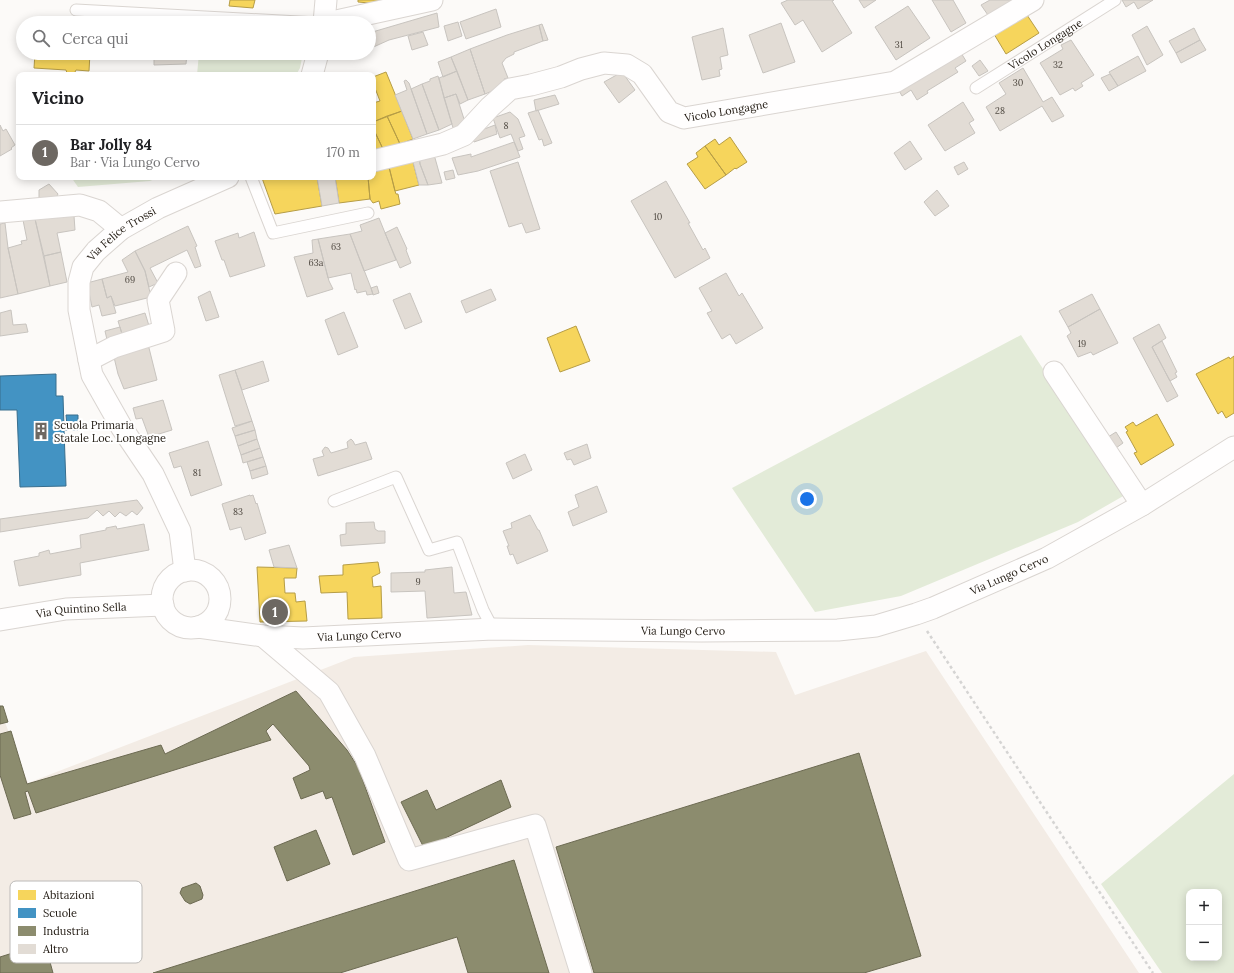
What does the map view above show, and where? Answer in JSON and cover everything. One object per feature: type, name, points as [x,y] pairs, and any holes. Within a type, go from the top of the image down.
[{"type":"street","points":[[326,0],[326,16]]},
{"type":"street","points":[[358,16],[432,0]]},
{"type":"street","name":"Vicolo Longagne","points":[[376,160],[443,144],[464,135],[490,107],[510,89],[531,85],[561,77],[581,69],[604,64],[627,65],[642,74],[669,112],[684,118],[895,82],[1033,0]]},
{"type":"street","points":[[313,72],[316,60]]},
{"type":"street","name":"Via Felice Trossi","points":[[185,571],[180,531],[153,474],[122,428],[92,375],[79,310],[79,282],[83,267],[91,256],[121,228],[158,208],[221,180]]},
{"type":"street","points":[[0,212],[80,205],[99,211],[121,228]]},
{"type":"street","points":[[89,360],[114,347],[164,331],[158,300],[176,273]]},
{"type":"street","points":[[1054,372],[1142,505]]},
{"type":"street","name":"Via Lungo Cervo","points":[[198,627],[263,636],[303,638],[493,629],[701,631],[838,630],[876,626],[916,614],[1047,558],[1142,505],[1234,447]]},
{"type":"street","points":[[220,595],[218,612],[213,619],[198,627],[189,628],[176,624],[166,614],[163,605],[165,588],[170,580],[176,575],[185,571],[204,573],[212,579],[217,586],[235,633]]},
{"type":"street","name":"Via Quintino Sella","points":[[0,620],[66,609],[163,605]]},
{"type":"street","points":[[263,636],[329,692],[365,756],[409,860],[535,825],[581,973]]},
{"type":"lane","name":"Vicolo Longagne","points":[[976,88],[1115,0]]},
{"type":"lane","points":[[76,10],[188,16]]},
{"type":"lane","points":[[252,180],[273,234],[368,213]]},
{"type":"lane","points":[[334,501],[396,477],[429,550],[457,542],[483,610],[493,629]]},
{"type":"path","points":[[916,614],[1153,973]]},
{"type":"shaded area","points":[[528,645],[776,652],[795,695],[926,651],[1139,973],[0,973],[0,709],[28,783],[354,657]]},
{"type":"green space","points":[[198,60],[302,60],[298,72],[197,72]]},
{"type":"green space","points":[[73,180],[152,180],[150,181],[78,187]]},
{"type":"green space","points":[[1021,335],[1125,495],[1078,522],[901,596],[815,612],[732,488]]},
{"type":"green space","points":[[1234,774],[1234,973],[1162,973],[1101,884]]},
{"type":"building: Abitazioni","points":[[230,0],[255,0],[253,8],[229,6]]},
{"type":"building: Abitazioni","points":[[358,0],[393,0],[392,5],[358,2]]},
{"type":"building: Abitazioni","points":[[1027,15],[1039,33],[1006,54],[991,29]]},
{"type":"building: Abitazioni","points":[[35,60],[90,60],[89,71],[76,70],[75,72],[67,72],[66,70],[34,68]]},
{"type":"building: Abitazioni","points":[[386,72],[402,111],[376,121],[376,102],[380,101],[376,91],[376,76]]},
{"type":"building: Abitazioni","points":[[402,111],[413,139],[400,144],[387,116]]},
{"type":"building: Abitazioni","points":[[387,116],[400,144],[383,149],[376,134],[376,121]]},
{"type":"building: Abitazioni","points":[[376,134],[383,149],[376,151]]},
{"type":"building: Abitazioni","points":[[730,137],[747,162],[736,169],[735,168],[726,175],[705,146],[715,139],[719,145]]},
{"type":"building: Abitazioni","points":[[705,146],[726,175],[705,189],[687,164],[698,157],[696,153]]},
{"type":"building: Abitazioni","points":[[412,158],[419,185],[395,191],[388,163]]},
{"type":"building: Abitazioni","points":[[388,163],[400,204],[381,209],[379,201],[373,203],[370,199],[368,180],[376,180],[376,165]]},
{"type":"building: Abitazioni","points":[[263,180],[318,180],[322,206],[275,214]]},
{"type":"building: Abitazioni","points":[[335,180],[368,180],[370,199],[339,203]]},
{"type":"building: Abitazioni","points":[[576,326],[590,361],[560,372],[547,338]]},
{"type":"building: Abitazioni","points":[[1234,356],[1234,413],[1226,418],[1222,411],[1218,414],[1196,374],[1229,357],[1230,359]]},
{"type":"building: Abitazioni","points":[[1157,414],[1174,445],[1141,465],[1134,453],[1137,452],[1126,432],[1128,431],[1125,427],[1133,422],[1136,426]]},
{"type":"building: Abitazioni","points":[[378,562],[380,573],[372,577],[373,587],[381,586],[382,618],[348,619],[347,592],[321,593],[319,576],[343,575],[343,565]]},
{"type":"building: Abitazioni","points":[[257,567],[297,568],[296,578],[284,578],[285,593],[295,593],[296,602],[305,601],[307,621],[260,622]]},
{"type":"building: Scuole","name":"Scuola Primaria Statale Loc. Longagne","points":[[56,374],[56,396],[63,396],[64,427],[67,426],[66,415],[78,415],[78,430],[64,430],[66,486],[20,487],[17,410],[0,410],[0,376]]},
{"type":"building: Industria","points":[[296,691],[347,750],[358,767],[385,842],[353,855],[332,797],[326,799],[323,791],[301,799],[293,778],[310,770],[309,766],[273,724],[266,731],[271,740],[36,813],[28,791],[25,792],[31,814],[14,819],[0,775],[0,734],[11,731],[27,784],[161,745],[165,754]]},
{"type":"building: Industria","points":[[0,706],[3,706],[8,722],[0,724]]},
{"type":"building: Industria","points":[[859,753],[921,956],[864,973],[594,973],[556,847]]},
{"type":"building: Industria","points":[[501,780],[511,807],[424,848],[401,802],[427,790],[436,810]]},
{"type":"building: Industria","points":[[316,830],[330,864],[287,881],[274,847]]},
{"type":"building: Industria","points":[[514,860],[549,973],[468,973],[457,937],[340,973],[153,973]]},
{"type":"building: Industria","points":[[196,883],[200,886],[203,895],[202,899],[190,904],[185,901],[180,893],[182,888]]},
{"type":"building: Industria","points":[[10,954],[10,963],[50,963],[53,973],[0,973],[0,957]]},
{"type":"building: Altro","points":[[788,0],[834,0],[832,1],[852,33],[822,52],[803,20],[795,25],[781,3]]},
{"type":"building: Altro","points":[[859,0],[876,0],[864,8]]},
{"type":"building: Altro","points":[[932,0],[953,0],[966,23],[951,32]]},
{"type":"building: Altro","points":[[990,0],[1014,0],[990,18],[981,5]]},
{"type":"building: Altro","points":[[1122,0],[1153,0],[1138,9],[1134,2],[1126,7]]},
{"type":"building: Altro","points":[[908,6],[930,38],[896,60],[875,27]]},
{"type":"building: Altro","points":[[496,9],[501,27],[466,39],[460,22]]},
{"type":"building: Altro","points":[[437,13],[439,27],[389,40],[376,46],[376,31]]},
{"type":"building: Altro","points":[[458,22],[462,36],[448,41],[444,26]]},
{"type":"building: Altro","points":[[781,23],[795,62],[763,73],[749,35]]},
{"type":"building: Altro","points":[[542,24],[548,40],[543,41],[539,25]]},
{"type":"building: Altro","points":[[539,25],[543,41],[514,52],[514,54],[506,58],[502,63],[508,78],[504,79],[507,85],[485,94],[470,49]]},
{"type":"building: Altro","points":[[1147,26],[1163,55],[1147,65],[1132,35]]},
{"type":"building: Altro","points":[[723,28],[728,55],[720,57],[722,69],[719,70],[720,76],[702,80],[692,37]]},
{"type":"building: Altro","points":[[1194,28],[1200,40],[1176,53],[1169,41]]},
{"type":"building: Altro","points":[[423,32],[428,45],[412,50],[408,36]]},
{"type":"building: Altro","points":[[1071,40],[1094,75],[1081,83],[1083,86],[1075,91],[1073,88],[1060,95],[1040,63],[1063,49],[1061,45]]},
{"type":"building: Altro","points":[[1200,40],[1206,50],[1181,63],[1176,53]]},
{"type":"building: Altro","points":[[958,48],[966,61],[955,68],[958,72],[927,91],[928,93],[917,100],[911,90],[902,96],[896,85]]},
{"type":"building: Altro","points":[[470,49],[485,94],[468,100],[451,57]]},
{"type":"building: Altro","points":[[1138,56],[1146,71],[1118,86],[1109,72]]},
{"type":"building: Altro","points":[[451,57],[457,71],[443,77],[438,62]]},
{"type":"building: Altro","points":[[154,60],[186,60],[186,64],[154,65]]},
{"type":"building: Altro","points":[[980,60],[988,71],[979,76],[972,66]]},
{"type":"building: Altro","points":[[1023,68],[1043,102],[1052,97],[1064,116],[1052,122],[1042,106],[1000,131],[986,107],[1006,94],[999,83]]},
{"type":"building: Altro","points":[[457,71],[468,100],[460,104],[456,94],[444,98],[439,78]]},
{"type":"building: Altro","points":[[622,72],[635,90],[619,103],[604,82]]},
{"type":"building: Altro","points":[[1110,74],[1118,86],[1109,91],[1101,78]]},
{"type":"building: Altro","points":[[438,76],[452,124],[439,130],[422,84]]},
{"type":"building: Altro","points":[[406,80],[409,83],[427,134],[413,139],[395,95],[407,90],[404,81]]},
{"type":"building: Altro","points":[[422,84],[439,130],[427,134],[411,89]]},
{"type":"building: Altro","points":[[456,94],[464,119],[466,119],[454,131],[444,98]]},
{"type":"building: Altro","points":[[555,95],[559,104],[536,111],[534,100]]},
{"type":"building: Altro","points":[[963,102],[974,120],[969,123],[975,133],[945,151],[928,125]]},
{"type":"building: Altro","points":[[538,110],[552,143],[544,146],[542,139],[539,140],[528,113]]},
{"type":"building: Altro","points":[[510,112],[518,119],[525,136],[519,138],[523,149],[518,151],[511,134],[500,138],[493,118]]},
{"type":"building: Altro","points":[[0,125],[3,131],[6,129],[15,145],[11,148],[12,149],[0,156]]},
{"type":"building: Altro","points":[[495,125],[497,134],[474,142],[471,134]]},
{"type":"building: Altro","points":[[910,141],[922,159],[905,170],[894,153]]},
{"type":"building: Altro","points":[[514,142],[520,157],[478,171],[458,175],[452,158],[471,154],[471,157]]},
{"type":"building: Altro","points":[[430,153],[435,158],[442,183],[428,185],[420,164],[419,155]]},
{"type":"building: Altro","points":[[419,155],[420,164],[428,185],[419,185],[412,158]]},
{"type":"building: Altro","points":[[518,162],[540,229],[526,233],[522,223],[509,227],[490,171]]},
{"type":"building: Altro","points":[[964,162],[968,169],[958,175],[954,167]]},
{"type":"building: Altro","points":[[453,170],[455,178],[446,180],[444,172]]},
{"type":"building: Altro","points":[[318,180],[335,180],[339,203],[322,206]]},
{"type":"building: Altro","points":[[666,181],[690,223],[688,223],[703,250],[705,248],[710,258],[675,278],[631,201]]},
{"type":"building: Altro","points":[[49,184],[58,194],[56,198],[39,201],[39,190]]},
{"type":"building: Altro","points":[[937,190],[949,206],[935,216],[924,202]]},
{"type":"building: Altro","points":[[70,213],[74,216],[75,230],[57,233],[61,252],[44,256],[35,219]]},
{"type":"building: Altro","points":[[379,218],[396,260],[364,271],[350,234],[362,231],[360,225]]},
{"type":"building: Altro","points":[[35,219],[50,286],[18,294],[8,248],[22,244],[21,241],[27,240],[23,220]]},
{"type":"building: Altro","points":[[5,223],[8,248],[18,294],[0,298],[0,224]]},
{"type":"building: Altro","points":[[188,226],[197,246],[195,247],[201,266],[195,268],[187,250],[150,268],[158,283],[149,287],[145,271],[135,251]]},
{"type":"building: Altro","points":[[397,227],[407,249],[406,250],[411,263],[400,268],[385,233]]},
{"type":"building: Altro","points":[[254,232],[265,266],[230,277],[215,241],[238,233],[239,238]]},
{"type":"building: Altro","points":[[350,234],[373,294],[367,295],[366,291],[357,293],[351,273],[328,278],[318,239]]},
{"type":"building: Altro","points":[[318,239],[329,281],[333,289],[307,297],[294,257],[313,253],[312,240]]},
{"type":"building: Altro","points":[[135,251],[145,271],[151,297],[115,306],[111,296],[107,298],[102,279],[128,272],[122,260]]},
{"type":"building: Altro","points":[[61,252],[67,282],[50,286],[44,256]]},
{"type":"building: Altro","points":[[726,273],[739,296],[742,293],[763,328],[736,344],[730,334],[722,339],[707,313],[712,311],[699,288]]},
{"type":"building: Altro","points":[[102,279],[107,298],[111,296],[116,313],[102,316],[99,305],[92,307],[87,283]]},
{"type":"building: Altro","points":[[377,286],[379,293],[373,295],[371,288]]},
{"type":"building: Altro","points":[[491,289],[496,300],[466,313],[461,301]]},
{"type":"building: Altro","points":[[210,291],[219,317],[206,321],[198,297]]},
{"type":"building: Altro","points":[[410,293],[422,322],[405,329],[393,300]]},
{"type":"building: Altro","points":[[1092,294],[1100,309],[1068,327],[1059,311]]},
{"type":"building: Altro","points":[[1100,309],[1118,343],[1093,355],[1091,352],[1078,357],[1067,336],[1071,333],[1068,327]]},
{"type":"building: Altro","points":[[11,310],[13,325],[26,324],[28,332],[0,336],[0,313]]},
{"type":"building: Altro","points":[[344,312],[358,347],[338,355],[325,320]]},
{"type":"building: Altro","points":[[145,313],[150,329],[123,337],[118,321]]},
{"type":"building: Altro","points":[[1159,324],[1166,338],[1152,347],[1178,396],[1167,402],[1133,338]]},
{"type":"building: Altro","points":[[120,327],[124,341],[108,344],[105,331]]},
{"type":"building: Altro","points":[[1162,341],[1177,372],[1175,373],[1177,377],[1170,381],[1152,347]]},
{"type":"building: Altro","points":[[148,344],[157,380],[124,389],[118,374],[113,353]]},
{"type":"building: Altro","points":[[263,361],[269,381],[242,390],[235,370]]},
{"type":"building: Altro","points":[[235,370],[252,421],[235,426],[219,375]]},
{"type":"building: Altro","points":[[163,400],[172,430],[149,437],[142,418],[136,419],[133,408]]},
{"type":"building: Altro","points":[[252,421],[255,430],[235,436],[232,428]]},
{"type":"building: Altro","points":[[255,430],[257,439],[238,446],[235,436]]},
{"type":"building: Altro","points":[[1116,432],[1123,443],[1116,448],[1108,437]]},
{"type":"building: Altro","points":[[257,439],[260,448],[241,455],[238,446]]},
{"type":"building: Altro","points":[[351,439],[355,445],[366,442],[372,459],[318,476],[313,459],[324,456],[322,451],[325,447],[328,448],[331,453],[348,448],[347,442]]},
{"type":"building: Altro","points":[[208,441],[222,485],[191,496],[181,466],[174,468],[169,453]]},
{"type":"building: Altro","points":[[587,444],[591,458],[574,465],[571,459],[567,460],[564,453]]},
{"type":"building: Altro","points":[[260,448],[263,457],[243,463],[241,455]]},
{"type":"building: Altro","points":[[525,454],[532,470],[513,479],[506,463]]},
{"type":"building: Altro","points":[[263,457],[266,466],[250,471],[247,462]]},
{"type":"building: Altro","points":[[266,466],[268,474],[252,479],[250,471]]},
{"type":"building: Altro","points":[[597,486],[607,512],[573,526],[568,512],[579,507],[575,495]]},
{"type":"building: Altro","points":[[253,495],[256,504],[257,503],[266,533],[245,540],[241,527],[230,530],[222,504]]},
{"type":"building: Altro","points":[[137,500],[143,508],[137,515],[132,511],[126,516],[120,512],[115,517],[109,511],[103,516],[97,510],[88,518],[0,532],[0,519]]},
{"type":"building: Altro","points":[[530,515],[539,530],[548,551],[517,564],[513,554],[510,555],[507,546],[509,546],[503,531],[512,528],[511,523]]},
{"type":"building: Altro","points":[[374,522],[375,529],[378,531],[385,531],[385,543],[341,546],[340,535],[346,534],[346,523]]},
{"type":"building: Altro","points":[[144,524],[149,550],[80,563],[81,575],[19,586],[14,561],[39,556],[39,553],[49,550],[50,554],[81,548],[80,535],[106,530],[106,528],[116,526],[117,529]]},
{"type":"building: Altro","points":[[289,545],[297,568],[274,567],[269,550]]},
{"type":"building: Altro","points":[[452,567],[454,593],[466,592],[472,615],[427,618],[425,591],[391,592],[391,573],[425,572],[425,570]]},
{"type":"place","name":"Scuola Primaria Statale Loc. Longagne","points":[[41,431]]},
{"type":"place","name":"Bar Jolly 84","points":[[275,612]]}]
